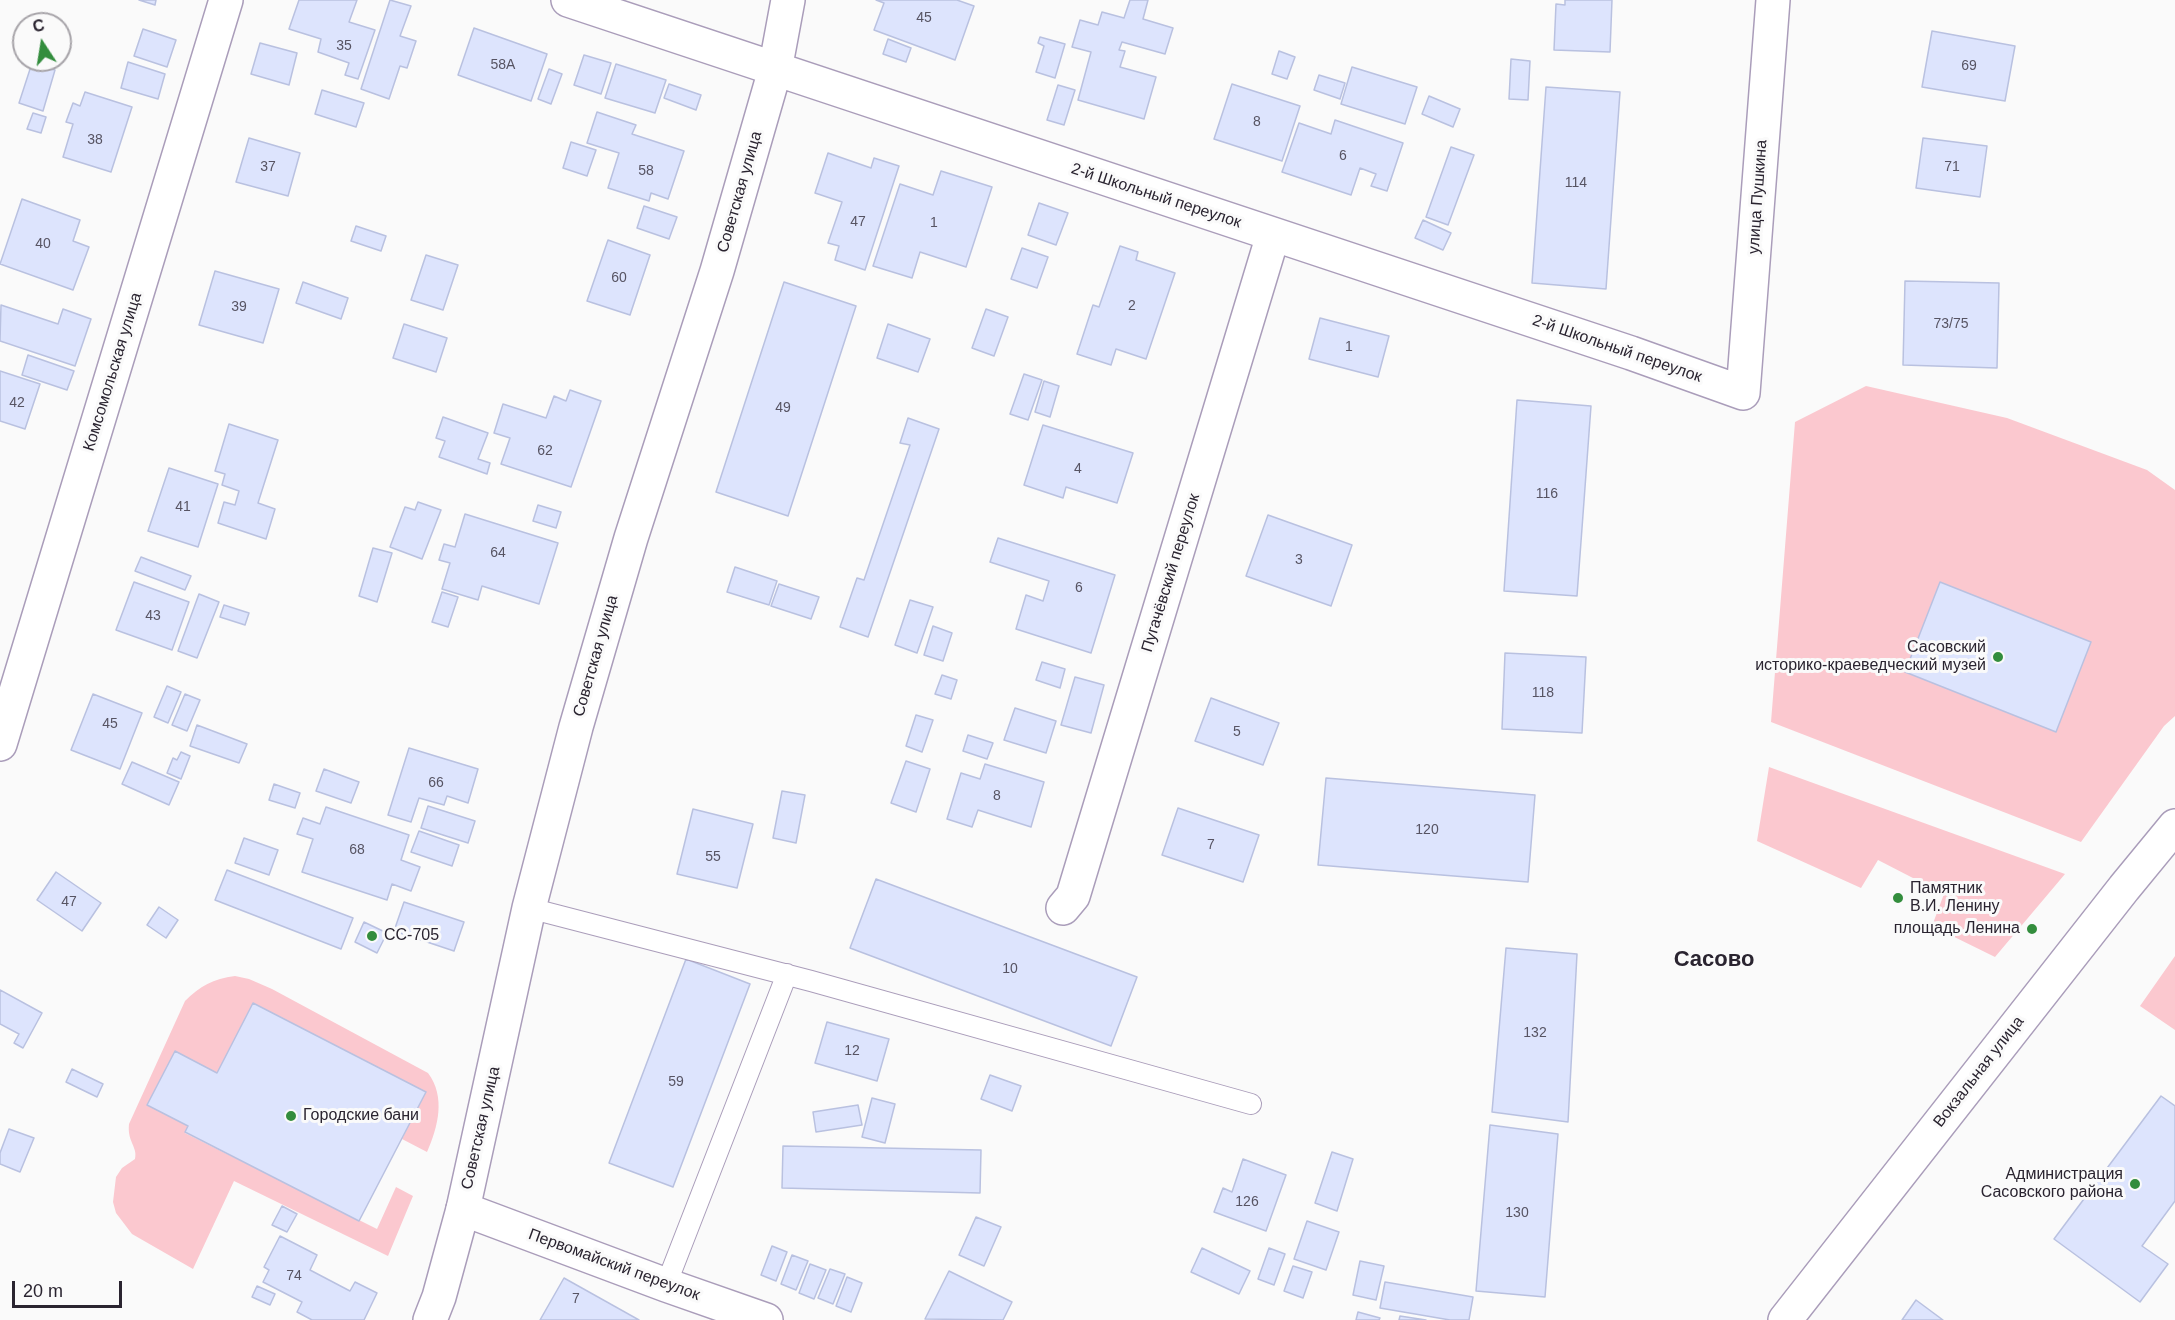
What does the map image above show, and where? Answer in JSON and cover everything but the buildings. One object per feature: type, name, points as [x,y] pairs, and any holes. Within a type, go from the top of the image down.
[{"type":"street","name":"Комсомольская улица","points":[[0,744],[226,0]]},
{"type":"street","name":"2-й Школьный переулок","points":[[568,0],[1743,393]]},
{"type":"street","name":"Советская улица","points":[[430,1320],[439,1297],[463,1209],[529,908],[576,727],[631,538],[717,271],[775,70],[789,0]]},
{"type":"street","name":"улица Пушкина","points":[[1743,393],[1773,0]]},
{"type":"street","name":"Пугачёвский переулок","points":[[1063,908],[1073,896],[1273,235]]},
{"type":"street","name":"Вокзальная улица","points":[[1785,1320],[2175,826]]},
{"type":"street","name":"Первомайский переулок","points":[[463,1209],[766,1320]]},
{"type":"lane","points":[[529,908],[787,974],[1251,1104]]},
{"type":"lane","points":[[666,1285],[787,974]]},
{"type":"shaded area","points":[[1866,386],[2007,418],[2147,470],[2175,490],[2175,716],[2164,726],[2081,842],[1771,722],[1795,422]]},
{"type":"shaded area","points":[[1769,767],[2065,874],[1995,957],[1932,926],[1944,894],[1878,860],[1861,888],[1757,841]]},
{"type":"shaded area","points":[[2175,956],[2175,1030],[2140,1006]]},
{"type":"shaded area","points":[[235,976],[249,979],[272,989],[428,1073],[437,1092],[438,1112],[427,1152],[402,1139],[426,1092],[253,1003],[217,1073],[175,1051],[147,1105],[188,1126],[185,1133],[377,1229],[396,1187],[413,1196],[388,1256],[234,1181],[193,1269],[132,1234],[116,1213],[113,1202],[116,1177],[122,1168],[135,1159],[136,1155],[129,1124],[185,1001],[207,984]]},
{"type":"place","name":"Сасовский историко-краеведческий музей","points":[[1998,657]]},
{"type":"place","name":"Памятник В.И. Ленину","points":[[1898,898]]},
{"type":"place","name":"площадь Ленина","points":[[2032,929]]},
{"type":"place","name":"СС-705","points":[[372,936]]},
{"type":"place","name":"Городские бани","points":[[291,1116]]},
{"type":"place","name":"Администрация Сасовского района","points":[[2135,1184]]},
{"type":"district","name":"Сасово","points":[[1714,960]]}]
